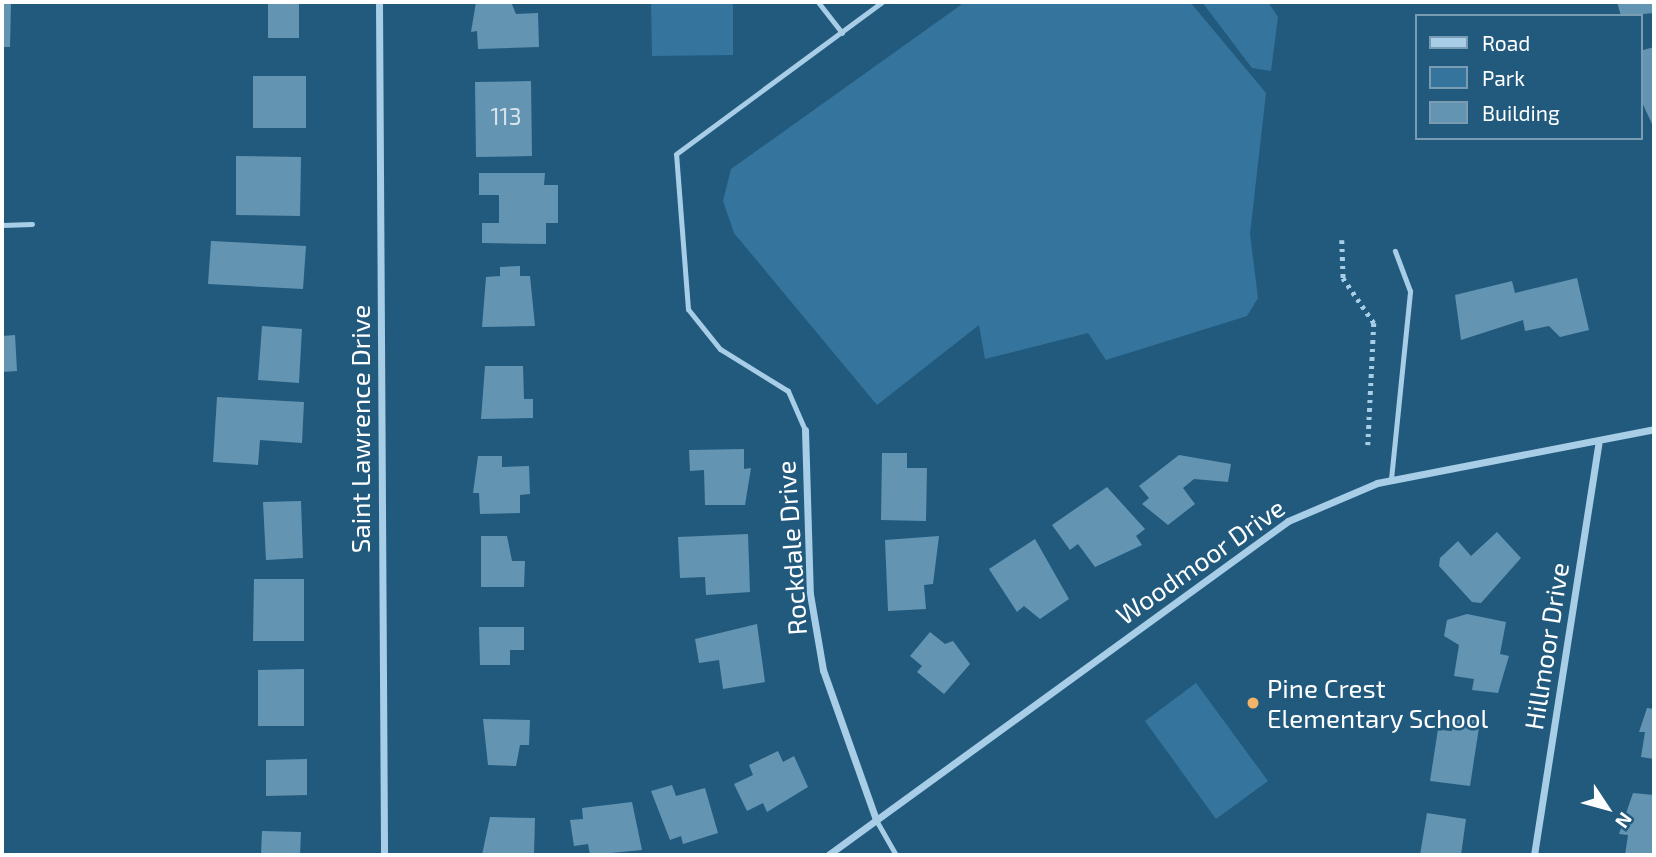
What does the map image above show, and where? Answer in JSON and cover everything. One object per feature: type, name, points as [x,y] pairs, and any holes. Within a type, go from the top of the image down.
[{"type":"street","name":"Saint Lawrence Drive","points":[[379,2],[384,855]]},
{"type":"street","name":"Woodmoor Drive","points":[[828,855],[1289,521],[1391,480],[1598,444],[1654,429]]},
{"type":"street","name":"Rockdale Drive","points":[[804,430],[810,594],[823,670],[876,820]]},
{"type":"street","name":"Hillmoor Drive","points":[[1535,855],[1598,444]]},
{"type":"lane","points":[[818,2],[842,33]]},
{"type":"lane","points":[[804,430],[788,391],[720,349],[688,309],[676,154],[881,2]]},
{"type":"lane","points":[[2,225],[32,224]]},
{"type":"lane","points":[[1391,480],[1410,291],[1395,251]]},
{"type":"lane","points":[[876,820],[896,855]]},
{"type":"path","points":[[1342,240],[1343,278],[1374,323],[1368,445]]},
{"type":"green space","points":[[651,2],[733,2],[733,55],[652,56]]},
{"type":"green space","points":[[965,2],[1190,2],[1266,93],[1250,234],[1258,298],[1247,316],[1106,360],[1088,333],[985,359],[979,325],[877,405],[734,233],[723,201],[731,169]]},
{"type":"green space","points":[[1202,2],[1268,2],[1278,17],[1271,71],[1252,68]]},
{"type":"green space","points":[[1196,683],[1268,781],[1216,819],[1145,721]]},
{"type":"building","points":[[2,2],[11,2],[10,47],[2,47]]},
{"type":"building","points":[[268,2],[299,2],[299,38],[268,38]]},
{"type":"building","points":[[476,2],[511,2],[516,14],[538,13],[539,47],[478,49],[477,31],[471,32]]},
{"type":"building","points":[[1617,2],[1654,2],[1654,13],[1620,14]]},
{"type":"building","points":[[1654,47],[1652,124],[1642,102],[1642,50]]},
{"type":"building","points":[[253,76],[306,76],[306,128],[253,128]]},
{"type":"building","points":[[531,81],[532,156],[476,157],[475,82]]},
{"type":"building","points":[[236,156],[301,157],[300,216],[236,215]]},
{"type":"building","points":[[479,173],[545,173],[544,185],[558,185],[558,223],[546,223],[546,244],[482,243],[482,223],[499,223],[499,195],[479,195]]},
{"type":"building","points":[[211,241],[306,246],[303,289],[208,284]]},
{"type":"building","points":[[520,266],[520,276],[530,276],[535,326],[482,327],[486,277],[500,276],[500,267]]},
{"type":"building","points":[[1577,278],[1589,330],[1560,337],[1549,326],[1525,331],[1523,320],[1461,340],[1455,295],[1512,281],[1515,293]]},
{"type":"building","points":[[262,326],[302,329],[299,383],[258,380]]},
{"type":"building","points":[[15,335],[17,371],[2,372],[2,336]]},
{"type":"building","points":[[485,366],[523,366],[524,399],[533,399],[533,418],[481,419]]},
{"type":"building","points":[[217,397],[304,402],[302,443],[260,440],[258,465],[213,462]]},
{"type":"building","points":[[744,449],[744,469],[751,468],[745,505],[705,505],[704,470],[690,471],[689,450]]},
{"type":"building","points":[[882,453],[907,453],[907,468],[927,468],[926,521],[881,520]]},
{"type":"building","points":[[1179,455],[1231,464],[1228,482],[1194,479],[1183,488],[1195,504],[1168,525],[1142,504],[1149,498],[1139,486]]},
{"type":"building","points":[[478,456],[502,456],[502,467],[529,466],[530,494],[520,495],[520,513],[480,514],[479,493],[473,493]]},
{"type":"building","points":[[1107,487],[1145,529],[1136,536],[1142,545],[1095,567],[1078,544],[1070,550],[1052,525]]},
{"type":"building","points":[[301,501],[303,558],[266,560],[263,502]]},
{"type":"building","points":[[1497,532],[1521,558],[1481,603],[1472,602],[1439,566],[1440,558],[1458,541],[1471,556]]},
{"type":"building","points":[[748,534],[750,592],[706,595],[705,577],[680,578],[678,537]]},
{"type":"building","points":[[481,536],[507,536],[512,561],[525,561],[524,587],[481,587]]},
{"type":"building","points":[[939,536],[933,584],[924,585],[926,609],[888,611],[885,540]]},
{"type":"building","points":[[1035,539],[1069,599],[1040,619],[1024,606],[1017,612],[989,569]]},
{"type":"building","points":[[254,579],[304,579],[304,641],[253,641]]},
{"type":"building","points":[[1467,614],[1506,622],[1500,654],[1509,656],[1498,693],[1472,690],[1474,679],[1454,676],[1459,645],[1444,636],[1447,620]]},
{"type":"building","points":[[757,624],[765,682],[723,689],[719,660],[699,663],[695,639]]},
{"type":"building","points":[[479,627],[524,627],[524,650],[510,650],[510,665],[480,665]]},
{"type":"building","points":[[930,632],[945,644],[953,641],[970,664],[944,694],[917,672],[922,666],[910,656]]},
{"type":"building","points":[[304,669],[304,726],[258,726],[258,670]]},
{"type":"building","points":[[1647,708],[1654,709],[1654,759],[1641,757],[1645,732],[1639,732]]},
{"type":"building","points":[[1454,717],[1480,721],[1470,786],[1430,781],[1438,729],[1452,731]]},
{"type":"building","points":[[483,719],[530,720],[529,745],[520,745],[516,766],[488,765]]},
{"type":"building","points":[[778,751],[783,762],[794,756],[808,787],[767,812],[763,803],[747,811],[734,784],[753,775],[749,765]]},
{"type":"building","points":[[307,759],[307,795],[266,796],[266,760]]},
{"type":"building","points":[[672,785],[676,796],[705,788],[718,833],[683,844],[681,836],[670,840],[651,791]]},
{"type":"building","points":[[1633,793],[1654,795],[1654,855],[1625,855],[1628,835],[1619,834]]},
{"type":"building","points":[[632,802],[642,850],[590,855],[588,844],[574,846],[570,820],[583,819],[582,808]]},
{"type":"building","points":[[1427,813],[1466,819],[1461,855],[1420,855]]},
{"type":"building","points":[[490,817],[535,818],[534,855],[482,855]]},
{"type":"building","points":[[262,831],[301,832],[300,855],[261,855]]},
{"type":"place","name":"Pine Crest Elementary School","points":[[1253,703]]}]
